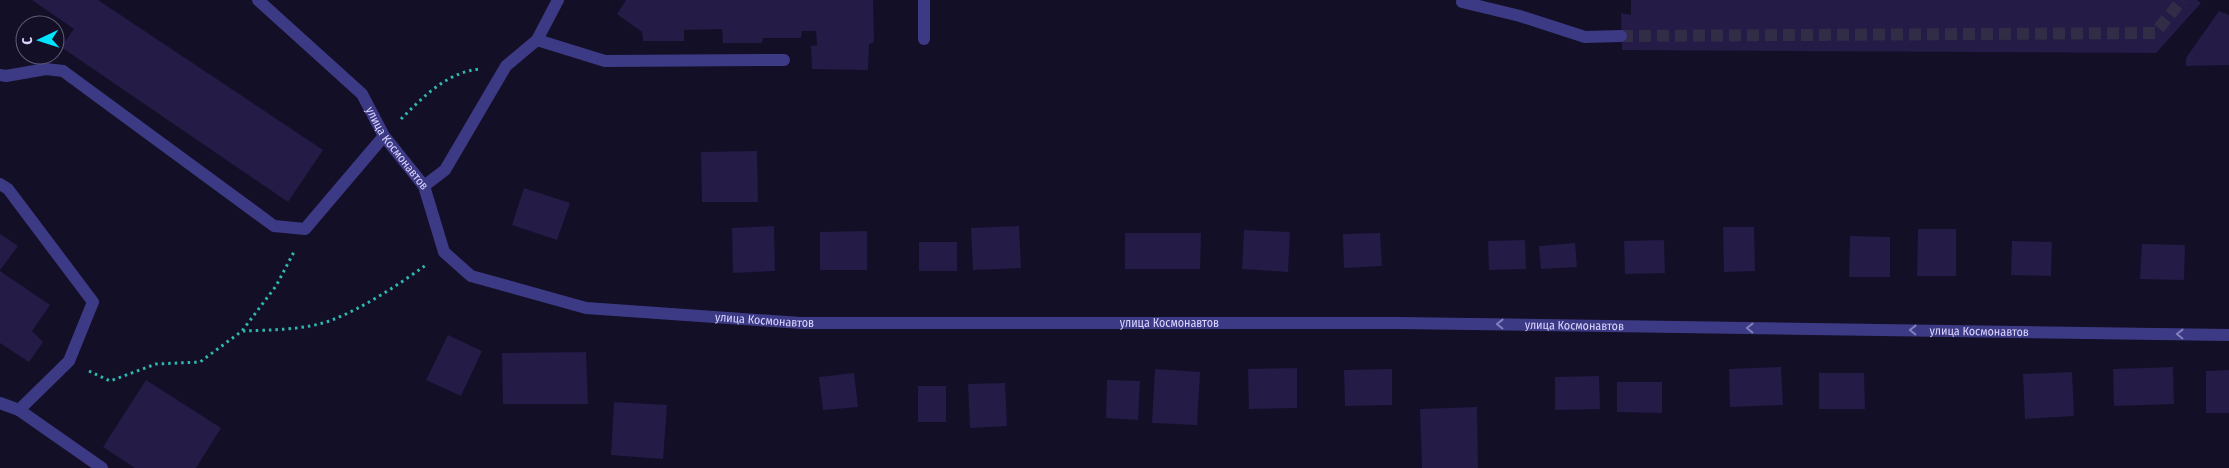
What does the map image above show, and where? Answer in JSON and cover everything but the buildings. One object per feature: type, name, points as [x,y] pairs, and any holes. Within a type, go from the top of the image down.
[{"type":"street","name":"улица Космонавтов","points":[[258,0],[362,94],[384,136],[424,186],[444,252],[471,276],[586,308],[801,324],[1399,323],[2229,335]]},
{"type":"street","points":[[424,186],[445,170],[506,66],[538,40],[558,0]]},
{"type":"street","points":[[924,0],[924,38]]},
{"type":"street","points":[[1460,1],[1520,16],[1585,37],[1621,36]]},
{"type":"street","points":[[538,40],[605,62],[784,60]]},
{"type":"street","points":[[0,75],[6,76],[46,69],[64,71],[274,226],[305,229],[384,136]]},
{"type":"street","points":[[0,184],[8,189],[93,302],[69,361],[19,410]]},
{"type":"street","points":[[0,403],[19,410],[102,468]]},
{"type":"path","points":[[384,136],[428,91],[467,70],[506,66]]},
{"type":"path","points":[[69,361],[110,381],[156,364],[200,362],[242,331],[276,286],[305,229]]},
{"type":"path","points":[[242,331],[292,328],[331,321],[396,286],[444,252]]},
{"type":"tunnel","points":[[1621,36],[2155,33],[2182,0]]}]
